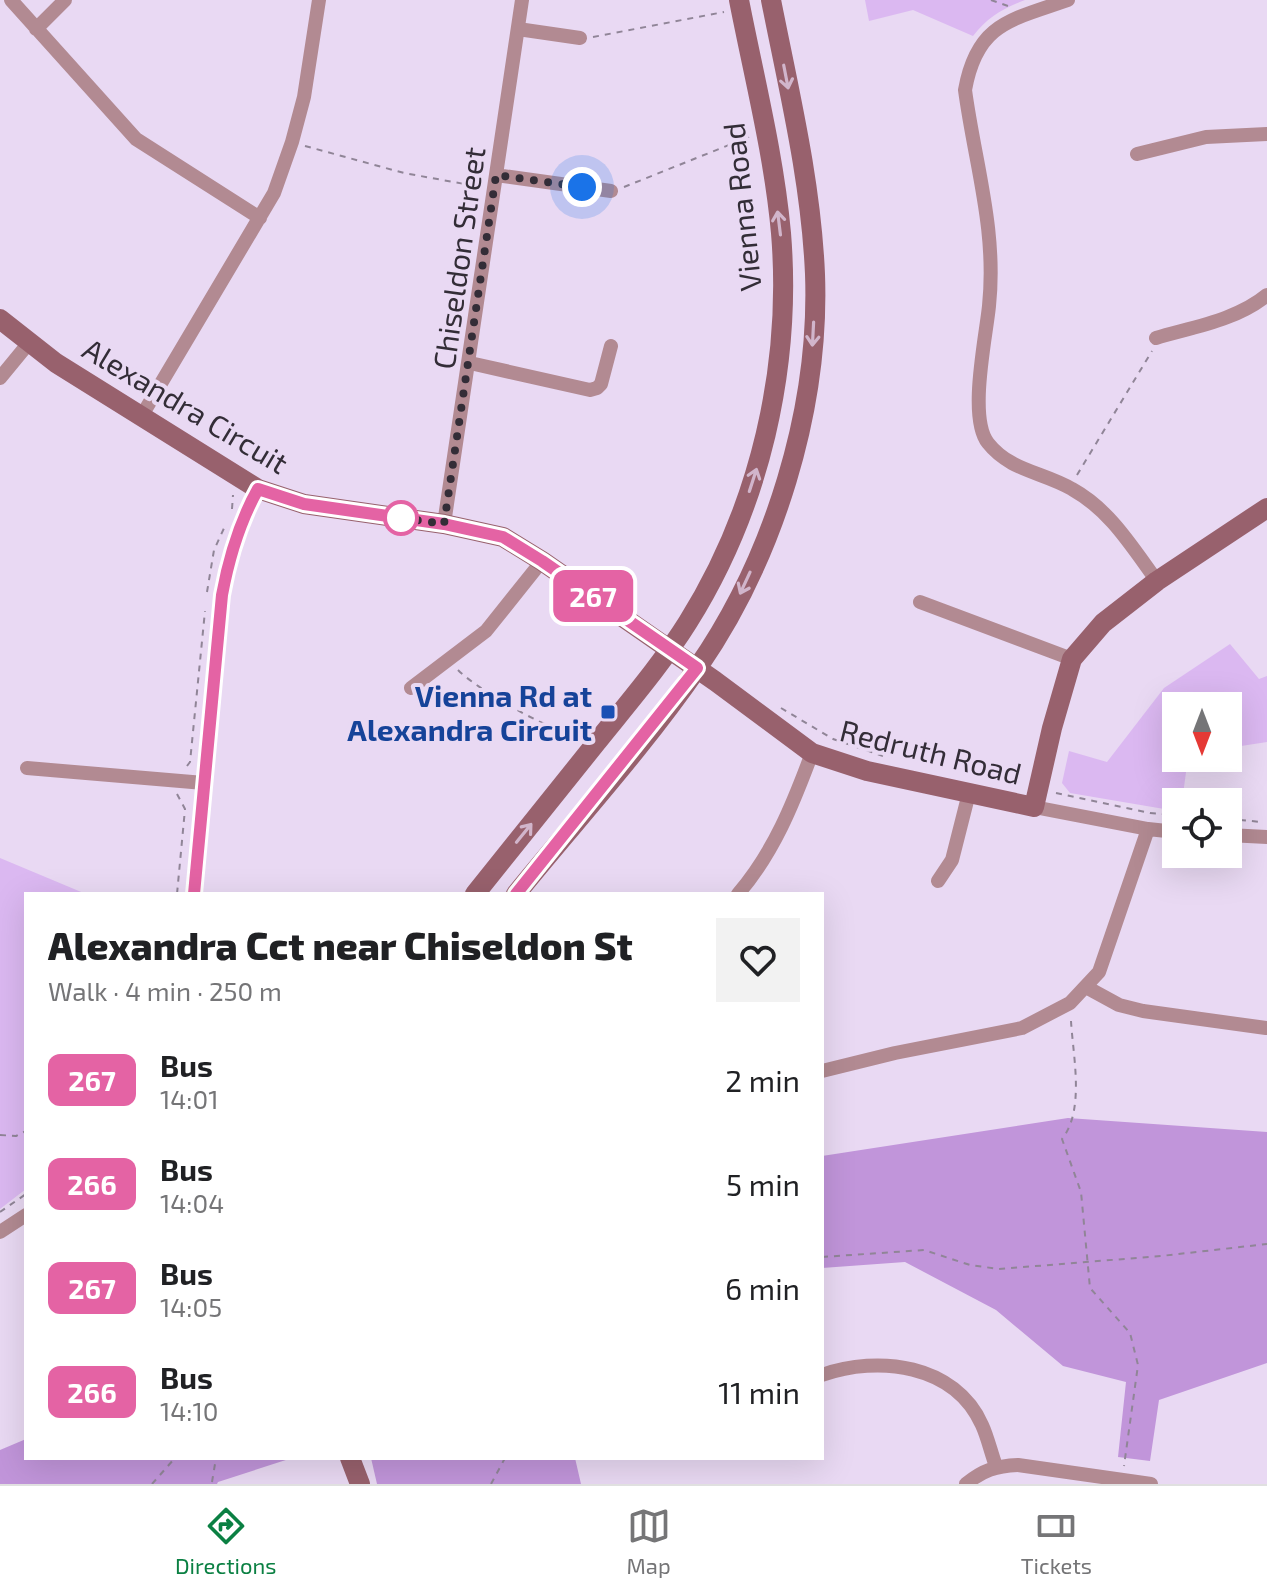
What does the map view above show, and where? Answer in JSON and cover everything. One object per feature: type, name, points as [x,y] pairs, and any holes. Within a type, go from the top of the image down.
[{"type":"main road","name":"Vienna Road","points":[[518,892],[697,668],[746,585],[802,427],[810,378],[815,277],[812,221],[771,0]]},
{"type":"main road","name":"Vienna Road","points":[[477,892],[669,650],[703,596],[740,516],[768,425],[781,338],[781,232],[740,4]]},
{"type":"main road","name":"Alexandra Circuit","points":[[0,319],[28,344],[258,489],[304,504],[444,524],[503,537],[697,668]]},
{"type":"main road","points":[[1035,800],[1072,659],[1103,623],[1157,581],[1267,508]]},
{"type":"main road","name":"Redruth Road","points":[[697,668],[812,753],[867,771],[969,793],[1035,800]]},
{"type":"main road","points":[[351,1460],[360,1484]]},
{"type":"main road","points":[[362,1460],[367,1484]]},
{"type":"street","points":[[11,0],[136,139],[260,218]]},
{"type":"street","points":[[36,29],[65,0]]},
{"type":"street","points":[[141,417],[274,193],[304,97],[319,0]]},
{"type":"street","name":"Chiseldon Street","points":[[444,524],[522,0]]},
{"type":"street","points":[[1068,0],[994,29],[978,48],[969,68],[965,90],[992,249],[979,416],[985,440],[1004,460],[1069,487],[1109,516],[1157,581]]},
{"type":"street","points":[[518,29],[580,38]]},
{"type":"street","points":[[1137,154],[1206,137],[1267,134]]},
{"type":"street","points":[[495,182],[611,191]]},
{"type":"street","points":[[1156,338],[1233,315],[1267,295]]},
{"type":"street","points":[[0,378],[28,344]]},
{"type":"street","points":[[470,363],[590,390],[601,384],[611,346]]},
{"type":"street","points":[[194,892],[222,595],[230,554],[243,517],[258,489]]},
{"type":"street","points":[[411,688],[486,631],[542,561]]},
{"type":"street","points":[[920,602],[1072,659]]},
{"type":"street","points":[[740,892],[776,842],[812,753]]},
{"type":"street","points":[[27,768],[204,783]]},
{"type":"street","points":[[938,881],[952,860],[969,793]]},
{"type":"street","name":"Redruth Road","points":[[1035,800],[1162,830]]},
{"type":"street","points":[[824,1071],[1022,1028],[1070,1003],[1099,972],[1148,829]]},
{"type":"street","points":[[1242,836],[1267,837]]},
{"type":"street","points":[[1086,987],[1119,1005],[1143,1011],[1266,1028]]},
{"type":"street","points":[[0,1232],[24,1216]]},
{"type":"street","points":[[824,1374],[874,1363],[906,1366],[937,1378],[962,1397],[981,1423],[996,1466]]},
{"type":"street","points":[[966,1484],[978,1474],[996,1466],[1029,1466],[1151,1484]]},
{"type":"path","points":[[580,38],[740,4]]},
{"type":"path","points":[[611,191],[765,132]]},
{"type":"path","points":[[292,142],[404,173],[495,182]]},
{"type":"path","points":[[1069,487],[1150,357],[1156,338]]},
{"type":"path","points":[[232,509],[233,492]]},
{"type":"path","points":[[207,591],[214,550],[226,523]]},
{"type":"path","points":[[179,770],[186,768],[190,762],[206,607]]},
{"type":"path","points":[[449,660],[467,679],[513,708],[559,729],[589,730],[583,736]]},
{"type":"path","points":[[773,703],[833,739],[882,756]]},
{"type":"path","points":[[175,792],[185,809],[177,892]]},
{"type":"path","points":[[1035,800],[1061,793],[1162,814]]},
{"type":"path","points":[[1242,820],[1267,823]]},
{"type":"path","points":[[1070,1003],[1075,1100],[1070,1129],[1062,1139],[1081,1192],[1090,1288],[1130,1333],[1138,1365],[1123,1480]]},
{"type":"path","points":[[0,1135],[16,1136],[24,1132]]},
{"type":"path","points":[[0,1212],[24,1195]]},
{"type":"path","points":[[824,1257],[924,1250],[970,1265],[999,1269],[1267,1244]]},
{"type":"path","points":[[152,1484],[173,1460]]},
{"type":"path","points":[[212,1482],[216,1460]]},
{"type":"path","points":[[491,1484],[504,1460]]},
{"type":"shaded area","points":[[865,0],[1025,0],[996,14],[973,36],[913,10],[869,21]]},
{"type":"shaded area","points":[[1230,644],[1259,679],[1267,676],[1267,742],[1242,746],[1242,692],[1162,692],[1162,772],[1186,772],[1184,788],[1162,788],[1162,809],[1070,793],[1062,783],[1069,751],[1107,762],[1164,688]]},
{"type":"shaded area","points":[[0,858],[81,892],[24,892],[24,1191],[0,1209]]},
{"type":"shaded area","points":[[1068,1118],[1267,1132],[1267,1363],[1159,1400],[1150,1461],[1118,1457],[1126,1382],[1063,1366],[996,1310],[905,1262],[824,1268],[824,1156]]},
{"type":"shaded area","points":[[24,1440],[24,1460],[286,1460],[217,1484],[0,1484],[0,1450]]},
{"type":"shaded area","points":[[371,1460],[575,1460],[581,1484],[377,1484]]},
{"type":"bus line","name":"267","points":[[194,892],[222,595],[230,554],[243,517],[258,489],[304,504],[444,524],[503,537],[697,668],[518,892]]},
{"type":"place","name":"Vienna Rd at Alexandra Circuit","points":[[608,712]]},
{"type":"route","points":[[401,518],[388,516],[444,524],[496,175],[582,187]]}]
